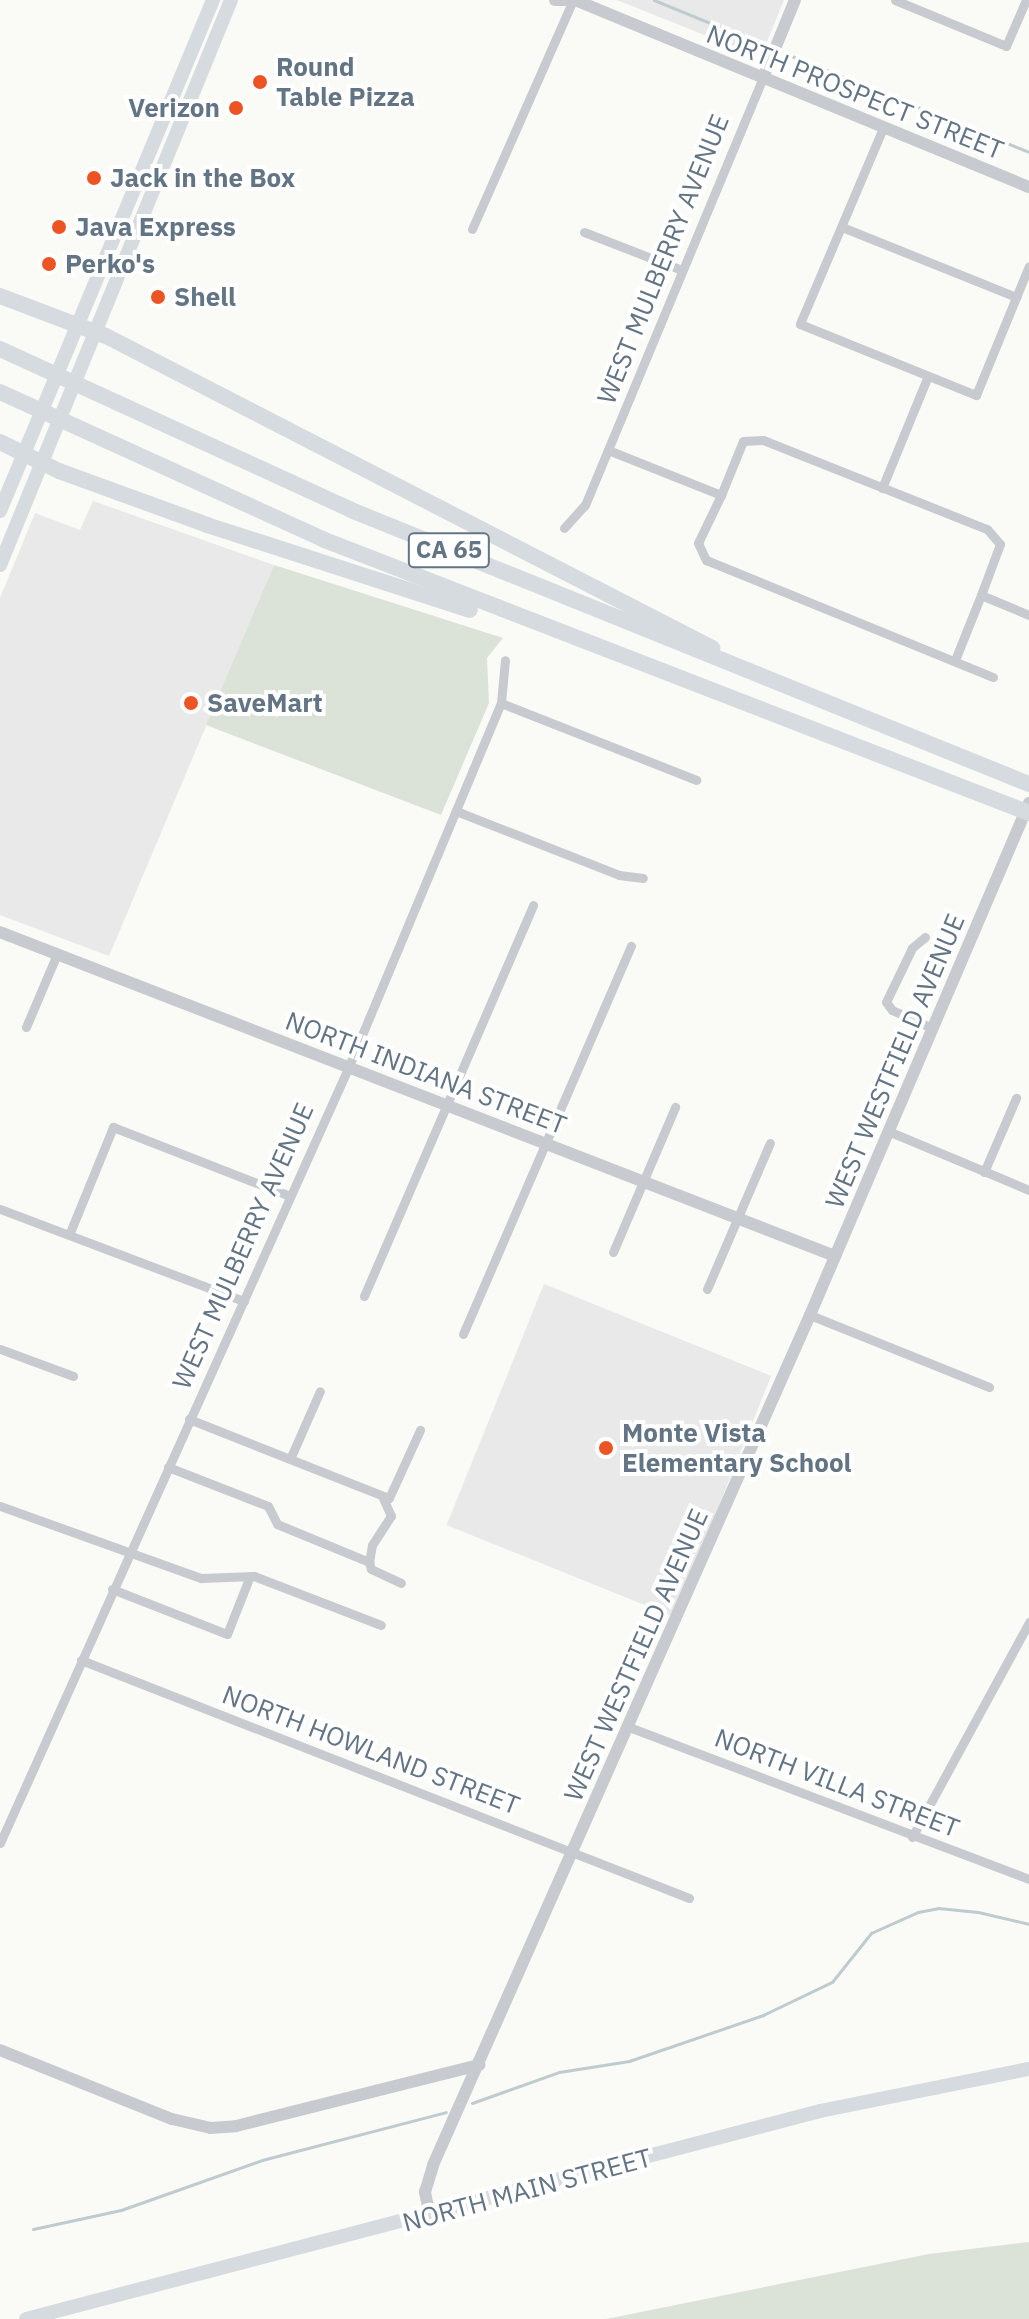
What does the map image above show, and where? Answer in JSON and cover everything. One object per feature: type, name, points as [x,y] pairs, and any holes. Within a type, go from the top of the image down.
[{"type":"highway","points":[[0,296],[87,328],[803,694]]},
{"type":"highway","name":"CA 65","points":[[0,349],[310,492],[1029,784]]},
{"type":"highway","name":"CA 65","points":[[0,392],[335,544],[1029,813]]},
{"type":"highway","points":[[0,442],[40,463],[249,539],[658,670]]},
{"type":"main road","points":[[1,561],[40,463],[160,127],[213,0]]},
{"type":"main road","points":[[0,511],[146,204],[231,0]]},
{"type":"main road","points":[[189,101],[185,93],[205,38],[205,18]]},
{"type":"main road","points":[[146,204],[143,194],[165,139],[160,127]]},
{"type":"main road","name":"NORTH MAIN STREET","points":[[26,2319],[430,2216],[820,2111],[924,2086],[1029,2069]]},
{"type":"street","points":[[555,0],[565,0]]},
{"type":"street","points":[[472,229],[574,0]]},
{"type":"street","name":"NORTH PROSPECT STREET","points":[[574,0],[1029,187]]},
{"type":"street","name":"WEST MULBERRY AVENUE","points":[[564,528],[585,505],[795,0]]},
{"type":"street","points":[[895,0],[1006,46],[1026,0]]},
{"type":"street","points":[[883,128],[800,324],[976,395],[1029,266]]},
{"type":"street","points":[[842,227],[1016,297]]},
{"type":"street","points":[[584,232],[682,270]]},
{"type":"street","points":[[882,488],[928,376]]},
{"type":"street","points":[[955,660],[998,553],[998,538],[882,488],[748,438],[698,543],[706,560],[993,677]]},
{"type":"street","points":[[608,450],[721,495]]},
{"type":"street","points":[[981,595],[1029,615]]},
{"type":"street","name":"WEST MULBERRY AVENUE","points":[[0,1843],[349,1066],[501,703],[505,660]]},
{"type":"street","points":[[501,703],[696,780]]},
{"type":"street","name":"WEST WESTFIELD AVENUE","points":[[430,2216],[426,2185],[810,1315],[1029,803]]},
{"type":"street","points":[[456,811],[619,875],[643,878]]},
{"type":"street","points":[[364,1296],[533,905]]},
{"type":"street","name":"NORTH INDIANA STREET","points":[[0,932],[835,1256]]},
{"type":"street","points":[[925,937],[912,948],[886,1002],[892,1010],[932,1028]]},
{"type":"street","points":[[463,1334],[631,946]]},
{"type":"street","points":[[26,1027],[57,954]]},
{"type":"street","points":[[984,1172],[1016,1098]]},
{"type":"street","points":[[613,1252],[675,1107]]},
{"type":"street","points":[[69,1235],[113,1127],[290,1196]]},
{"type":"street","points":[[888,1131],[1029,1190]]},
{"type":"street","points":[[707,1289],[770,1143]]},
{"type":"street","points":[[0,1209],[244,1301]]},
{"type":"street","points":[[810,1315],[989,1387]]},
{"type":"street","points":[[0,1349],[73,1376]]},
{"type":"street","points":[[290,1459],[320,1391]]},
{"type":"street","points":[[189,1419],[386,1497]]},
{"type":"street","points":[[401,1583],[371,1569],[369,1562],[372,1545],[391,1516],[386,1497],[420,1430]]},
{"type":"street","points":[[168,1467],[268,1506],[277,1524],[369,1562]]},
{"type":"street","points":[[0,1506],[118,1552],[129,1551],[201,1578],[250,1576],[381,1625]]},
{"type":"street","points":[[112,1589],[227,1634],[250,1576]]},
{"type":"street","points":[[912,1837],[1029,1622]]},
{"type":"street","name":"NORTH HOWLAND STREET","points":[[81,1660],[689,1898]]},
{"type":"street","name":"NORTH VILLA STREET","points":[[629,1727],[1029,1879]]},
{"type":"street","points":[[0,2050],[172,2119],[210,2128],[236,2126],[479,2065]]},
{"type":"shaded area","points":[[617,0],[784,0],[764,49],[752,54]]},
{"type":"shaded area","points":[[93,501],[274,565],[109,956],[0,915],[0,598],[35,513],[80,530]]},
{"type":"shaded area","points":[[274,565],[503,638],[487,658],[489,703],[441,815],[206,725]]},
{"type":"shaded area","name":"Monte Vista Elementary School","points":[[544,1284],[771,1376],[674,1617],[447,1525]]},
{"type":"shaded area","points":[[1029,2242],[1029,2319],[606,2319],[929,2254]]},
{"type":"waterway","points":[[654,0],[766,46]]},
{"type":"waterway","points":[[784,53],[1029,152]]},
{"type":"waterway","points":[[472,2103],[559,2072],[629,2061],[763,2015],[832,1982],[871,1933],[918,1912],[938,1908],[978,1912],[1029,1924]]},
{"type":"waterway","points":[[33,2229],[121,2210],[262,2160],[446,2112]]},
{"type":"place","name":"Round Table Pizza","points":[[260,82]]},
{"type":"place","name":"Verizon","points":[[236,108]]},
{"type":"place","name":"Jack in the Box","points":[[94,178]]},
{"type":"place","name":"Java Express","points":[[59,227]]},
{"type":"place","name":"Perko's","points":[[49,264]]},
{"type":"place","name":"Shell","points":[[158,297]]},
{"type":"place","name":"SaveMart","points":[[191,703]]},
{"type":"place","name":"Monte Vista Elementary School","points":[[606,1448]]}]
